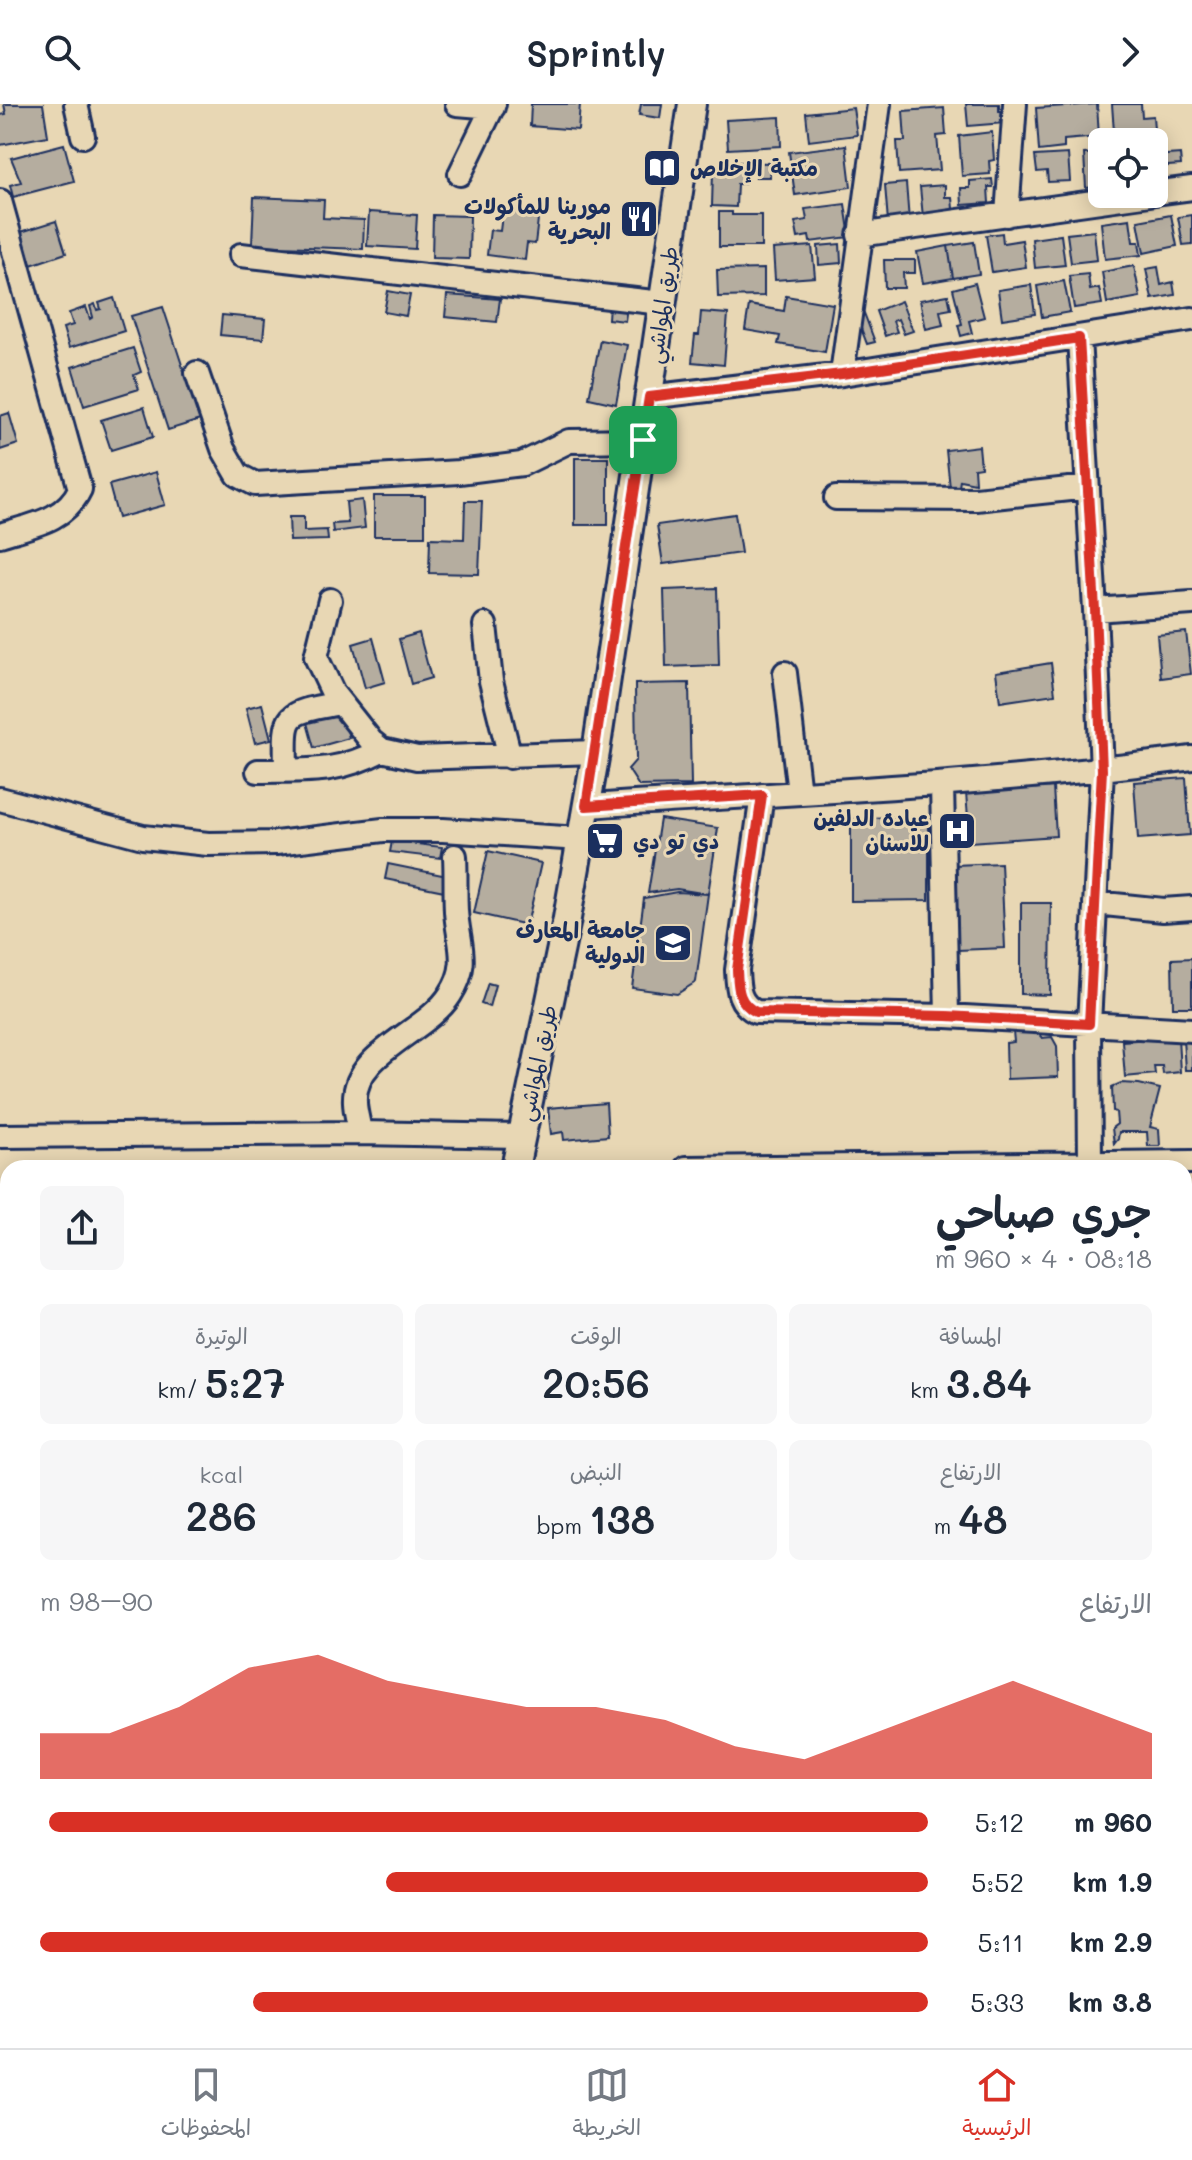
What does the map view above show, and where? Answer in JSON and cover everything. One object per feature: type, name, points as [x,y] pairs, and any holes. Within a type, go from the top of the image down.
[{"type":"main road","name":"طريق المواشي","points":[[517,1160],[566,924],[596,752],[692,104]]},
{"type":"street","points":[[76,104],[83,136]]},
{"type":"street","points":[[457,104],[494,106],[460,174]]},
{"type":"street","points":[[842,374],[879,104]]},
{"type":"street","points":[[1007,215],[1015,104]]},
{"type":"street","points":[[1168,192],[1192,188]]},
{"type":"street","points":[[0,201],[80,489],[73,504],[63,513],[0,535]]},
{"type":"street","points":[[859,235],[1088,203]]},
{"type":"street","points":[[241,255],[662,303]]},
{"type":"street","points":[[649,397],[842,374],[1192,319]]},
{"type":"street","points":[[1079,338],[1102,770],[1089,1024],[1090,1160]]},
{"type":"street","points":[[197,373],[223,449],[238,475],[255,484],[459,472],[522,464],[569,441],[643,440]]},
{"type":"street","points":[[836,498],[1009,497],[1088,487]]},
{"type":"street","points":[[330,600],[316,657],[340,703],[382,750],[417,758],[596,752]]},
{"type":"street","points":[[1095,610],[1192,603]]},
{"type":"street","points":[[485,625],[491,681],[510,757]]},
{"type":"street","points":[[785,673],[799,793]]},
{"type":"street","points":[[286,770],[285,725],[291,715],[340,703]]},
{"type":"street","points":[[258,771],[330,770],[358,762],[382,750]]},
{"type":"street","points":[[586,806],[942,785],[1192,758]]},
{"type":"street","points":[[942,785],[947,1016]]},
{"type":"street","points":[[762,795],[737,970],[738,993],[745,1007],[756,1012],[947,1016],[1192,1030]]},
{"type":"street","points":[[0,799],[143,837],[208,844],[276,843],[383,830],[443,830],[580,839]]},
{"type":"street","points":[[360,1133],[354,1101],[357,1086],[369,1064],[450,996],[458,975],[463,954],[456,914],[455,856]]},
{"type":"street","points":[[1095,903],[1163,910],[1192,908]]},
{"type":"street","points":[[0,1136],[360,1133],[522,1136]]},
{"type":"building","points":[[4,104],[43,104],[48,136],[0,145],[0,115],[6,114]]},
{"type":"building","points":[[531,104],[580,104],[578,130],[530,126]]},
{"type":"building","points":[[641,104],[662,104],[660,118],[639,115]]},
{"type":"building","points":[[966,104],[999,104],[1004,123],[968,126]]},
{"type":"building","points":[[1097,104],[1098,128],[1088,128],[1088,138],[1064,140],[1064,148],[1039,151],[1036,108]]},
{"type":"building","points":[[1112,104],[1141,104],[1142,117],[1153,116],[1154,128],[1114,128]]},
{"type":"building","points":[[853,108],[857,135],[809,141],[806,113]]},
{"type":"building","points":[[944,108],[946,135],[937,136],[940,170],[899,173],[897,141],[905,141],[903,111]]},
{"type":"building","points":[[780,117],[781,146],[728,149],[726,120]]},
{"type":"building","points":[[992,132],[994,160],[989,161],[990,174],[962,176],[959,136]]},
{"type":"building","points":[[64,144],[74,181],[13,197],[10,185],[21,182],[11,158]]},
{"type":"building","points":[[846,145],[851,187],[795,195],[789,152]]},
{"type":"building","points":[[1068,154],[1070,181],[1048,182],[1047,171],[1037,172],[1035,156]]},
{"type":"building","points":[[1084,154],[1088,154],[1086,188]]},
{"type":"building","points":[[1180,154],[1181,165],[1168,166],[1168,155]]},
{"type":"building","points":[[726,162],[770,163],[770,177],[756,177],[757,172],[745,172],[744,184],[737,184],[736,207],[712,206],[713,171],[725,172]]},
{"type":"building","points":[[992,179],[993,187],[988,187],[989,203],[962,205],[961,188],[970,188],[970,181]]},
{"type":"building","points":[[906,183],[909,221],[888,222],[885,185]]},
{"type":"building","points":[[945,185],[945,197],[952,197],[957,217],[923,217],[920,187]]},
{"type":"building","points":[[254,197],[324,200],[323,218],[364,220],[363,249],[252,245]]},
{"type":"building","points":[[845,204],[850,237],[810,242],[809,236],[798,238],[795,222],[807,220],[805,209]]},
{"type":"building","points":[[503,207],[539,211],[535,244],[527,243],[525,260],[487,255],[490,230],[500,231]]},
{"type":"building","points":[[369,212],[417,215],[415,249],[367,246]]},
{"type":"building","points":[[719,212],[761,215],[761,247],[719,247]]},
{"type":"building","points":[[433,215],[470,216],[469,259],[432,258]]},
{"type":"building","points":[[1171,215],[1177,246],[1144,253],[1138,221]]},
{"type":"building","points":[[1192,215],[1192,244],[1183,245],[1178,217]]},
{"type":"building","points":[[1130,219],[1133,242],[1139,242],[1141,255],[1105,259],[1101,223]]},
{"type":"building","points":[[56,221],[66,253],[31,265],[21,232]]},
{"type":"building","points":[[1094,231],[1097,260],[1071,263],[1067,234]]},
{"type":"building","points":[[1002,233],[1003,243],[1022,240],[1026,267],[992,272],[986,235]]},
{"type":"building","points":[[1061,235],[1065,265],[1035,268],[1032,239]]},
{"type":"building","points":[[974,242],[979,274],[953,278],[948,246]]},
{"type":"building","points":[[840,244],[841,263],[819,265],[818,246]]},
{"type":"building","points":[[812,246],[815,277],[775,280],[773,249]]},
{"type":"building","points":[[948,246],[953,278],[923,283],[917,252]]},
{"type":"building","points":[[884,260],[915,260],[915,273],[903,273],[904,288],[885,288]]},
{"type":"building","points":[[1134,266],[1140,297],[1107,303],[1102,272]]},
{"type":"building","points":[[1158,267],[1161,285],[1173,282],[1175,295],[1152,299],[1146,269]]},
{"type":"building","points":[[764,269],[764,296],[718,297],[717,270]]},
{"type":"building","points":[[1088,274],[1090,290],[1099,288],[1102,304],[1074,308],[1069,276]]},
{"type":"building","points":[[1064,281],[1070,312],[1042,317],[1037,286]]},
{"type":"building","points":[[975,283],[984,317],[969,321],[972,333],[961,336],[958,325],[962,324],[953,289]]},
{"type":"building","points":[[1031,285],[1035,314],[1002,319],[998,290]]},
{"type":"building","points":[[388,291],[410,295],[406,316],[384,312]]},
{"type":"building","points":[[447,295],[500,299],[497,322],[445,317]]},
{"type":"building","points":[[948,295],[951,309],[940,311],[943,325],[926,329],[920,300]]},
{"type":"building","points":[[786,296],[833,304],[825,352],[778,344],[780,336],[745,330],[749,305],[784,311]]},
{"type":"building","points":[[114,298],[124,331],[69,348],[63,328],[73,325],[69,313],[86,307],[90,319],[93,317],[90,306],[95,304],[97,310],[101,309],[99,303]]},
{"type":"building","points":[[901,301],[913,331],[904,334],[898,319],[893,321],[897,332],[885,336],[876,311]]},
{"type":"building","points":[[609,304],[627,307],[625,321],[608,319]]},
{"type":"building","points":[[163,307],[200,420],[168,430],[131,316]]},
{"type":"building","points":[[701,312],[728,314],[724,365],[692,362]]},
{"type":"building","points":[[864,313],[875,342],[867,344],[856,315]]},
{"type":"building","points":[[222,315],[265,319],[263,339],[220,335]]},
{"type":"building","points":[[600,340],[627,345],[616,404],[589,398]]},
{"type":"building","points":[[133,348],[141,372],[134,375],[139,389],[84,406],[72,367]]},
{"type":"building","points":[[144,407],[153,437],[111,450],[101,420]]},
{"type":"building","points":[[9,413],[18,444],[0,450],[0,416]]},
{"type":"building","points":[[979,446],[981,467],[974,468],[975,483],[960,480],[959,487],[950,488],[946,450]]},
{"type":"building","points":[[575,458],[608,458],[608,525],[575,525]]},
{"type":"building","points":[[156,472],[165,505],[118,518],[109,485]]},
{"type":"building","points":[[374,496],[425,496],[425,536],[374,536]]},
{"type":"building","points":[[362,500],[365,528],[333,532],[332,524],[348,523],[346,502]]},
{"type":"building","points":[[465,501],[482,501],[479,574],[429,573],[430,538],[464,539]]},
{"type":"building","points":[[735,514],[741,553],[663,564],[657,525]]},
{"type":"building","points":[[289,517],[304,517],[304,531],[327,530],[328,540],[290,541]]},
{"type":"building","points":[[717,588],[719,665],[666,667],[664,590]]},
{"type":"building","points":[[1186,632],[1191,674],[1161,678],[1157,635]]},
{"type":"building","points":[[419,633],[431,678],[411,684],[399,639]]},
{"type":"building","points":[[373,638],[385,682],[365,688],[353,644]]},
{"type":"building","points":[[1051,663],[1055,694],[1000,702],[996,672]]},
{"type":"building","points":[[689,683],[691,785],[639,786],[628,769],[636,760],[635,684]]},
{"type":"building","points":[[262,704],[271,739],[255,743],[246,708]]},
{"type":"building","points":[[342,710],[349,738],[314,748],[306,719]]},
{"type":"building","points":[[1186,778],[1190,835],[1138,839],[1134,782]]},
{"type":"building","points":[[1053,787],[1056,836],[970,842],[966,793]]},
{"type":"building","points":[[929,817],[929,900],[851,901],[851,818]]},
{"type":"building","points":[[660,819],[718,828],[708,894],[677,889],[648,893]]},
{"type":"building","points":[[392,841],[442,847],[440,858],[390,852]]},
{"type":"building","points":[[488,851],[541,863],[527,925],[474,913]]},
{"type":"building","points":[[1001,863],[1005,948],[958,950],[954,865]]},
{"type":"building","points":[[388,864],[452,877],[449,892],[385,879]]},
{"type":"building","points":[[677,892],[708,894],[696,982],[677,994],[632,988],[644,898]]},
{"type":"building","points":[[1021,903],[1051,903],[1050,995],[1021,994]]},
{"type":"building","points":[[1192,958],[1192,1007],[1173,1007],[1172,959]]},
{"type":"building","points":[[488,983],[495,985],[489,1007],[481,1004]]},
{"type":"building","points":[[1013,1031],[1036,1031],[1042,1038],[1052,1037],[1057,1046],[1058,1077],[1007,1079],[1006,1043],[1014,1042]]},
{"type":"building","points":[[1178,1037],[1180,1072],[1163,1074],[1162,1066],[1154,1066],[1155,1074],[1125,1077],[1122,1041]]},
{"type":"building","points":[[1192,1038],[1192,1070],[1185,1070],[1183,1039]]},
{"type":"building","points":[[1121,1083],[1160,1089],[1150,1127],[1159,1129],[1160,1146],[1148,1146],[1147,1132],[1119,1132],[1114,1144],[1112,1128],[1117,1124],[1112,1087]]},
{"type":"building","points":[[606,1103],[608,1136],[564,1140],[563,1132],[551,1134],[548,1108]]},
{"type":"place","name":"مكتبة الإخلاص","points":[[662,168]]},
{"type":"place","name":"مورينا للمأكولات البحرية","points":[[639,219]]},
{"type":"place","name":"عياده الدلفين للاسنان","points":[[957,831]]},
{"type":"place","name":"دي تو دي","points":[[605,841]]},
{"type":"place","name":"جامعة المعارف الدولية","points":[[673,943]]},
{"type":"route","points":[[1079,338],[1102,770],[1089,1024],[947,1016],[756,1012],[745,1007],[738,993],[737,970],[762,795],[586,806],[643,440],[649,397],[842,374],[1079,338]]}]
